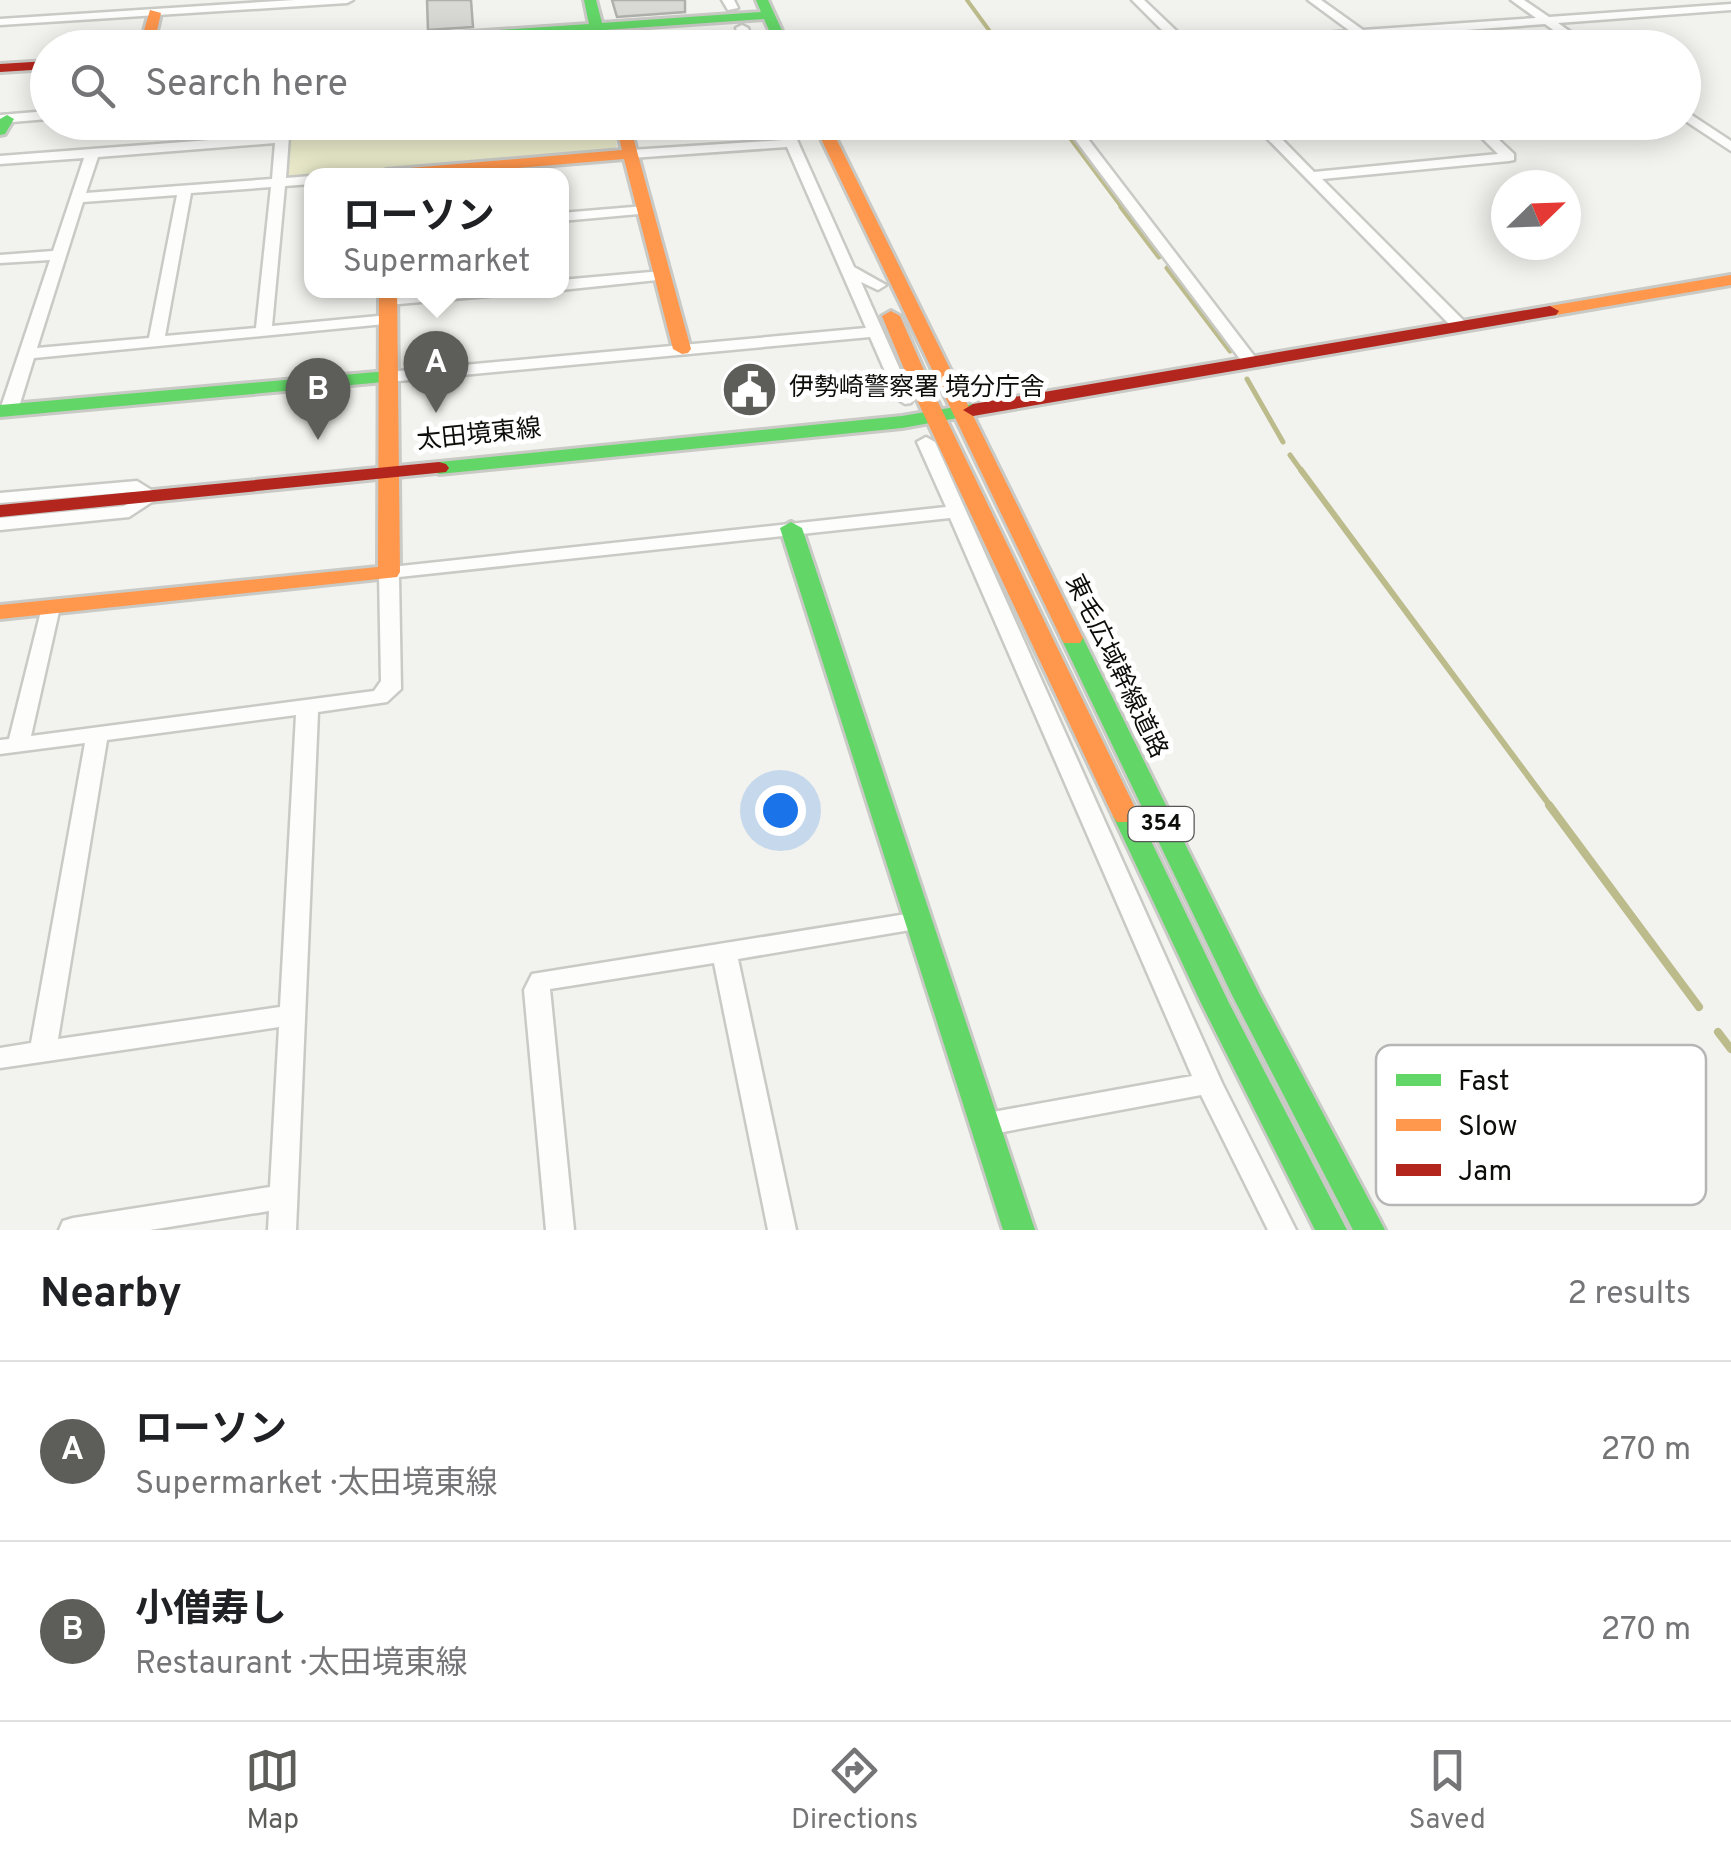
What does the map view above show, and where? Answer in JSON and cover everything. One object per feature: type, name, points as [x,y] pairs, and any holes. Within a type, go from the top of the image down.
[{"type":"main road","points":[[590,0],[598,30]]},
{"type":"main road","points":[[638,30],[747,10],[766,30]]},
{"type":"main road","points":[[0,68],[30,66]]},
{"type":"main road","points":[[626,140],[682,349]]},
{"type":"main road","name":"354","points":[[800,140],[878,285],[1040,638],[1215,1003],[1330,1230]]},
{"type":"main road","name":"東毛広域幹線道路","points":[[829,140],[1228,960],[1369,1230]]},
{"type":"main road","points":[[467,168],[630,154]]},
{"type":"main road","name":"太田境東線","points":[[0,511],[936,417],[1731,280]]},
{"type":"main road","points":[[0,612],[389,572],[389,304]]},
{"type":"main road","points":[[4,411],[388,378]]},
{"type":"main road","points":[[791,528],[1019,1230]]},
{"type":"street","points":[[45,20],[54,0]]},
{"type":"street","points":[[0,22],[156,6],[347,0]]},
{"type":"street","points":[[1138,0],[1169,30]]},
{"type":"street","points":[[1314,0],[1359,30]]},
{"type":"street","points":[[1517,0],[1562,30]]},
{"type":"street","points":[[1402,30],[1724,6]]},
{"type":"street","points":[[2,123],[30,118]]},
{"type":"street","points":[[1701,126],[1731,147]]},
{"type":"street","points":[[0,160],[268,140]]},
{"type":"street","points":[[264,331],[282,140]]},
{"type":"street","points":[[630,154],[741,140]]},
{"type":"street","points":[[799,140],[847,269],[905,399]]},
{"type":"street","points":[[1082,140],[1252,364]]},
{"type":"street","points":[[1275,140],[1461,327]]},
{"type":"street","points":[[1312,176],[1510,157],[1492,140]]},
{"type":"street","points":[[4,411],[28,354],[92,153]]},
{"type":"street","points":[[78,198],[304,180]]},
{"type":"street","points":[[156,342],[185,190]]},
{"type":"street","points":[[569,217],[645,210]]},
{"type":"street","points":[[0,259],[59,256]]},
{"type":"street","points":[[847,269],[878,285]]},
{"type":"street","points":[[569,284],[662,276]]},
{"type":"street","points":[[28,354],[264,331],[436,298]]},
{"type":"street","points":[[388,378],[875,332]]},
{"type":"street","points":[[926,442],[1209,1083],[1282,1230]]},
{"type":"street","points":[[0,498],[137,486],[152,496],[128,511],[0,524]]},
{"type":"street","points":[[50,607],[9,746],[380,697],[390,689],[389,572],[955,512]]},
{"type":"street","points":[[1027,674],[1040,638]]},
{"type":"street","points":[[282,1230],[307,708]]},
{"type":"street","points":[[43,1051],[97,735]]},
{"type":"street","points":[[560,1230],[537,990],[541,982],[919,921]]},
{"type":"street","points":[[724,952],[782,1230]]},
{"type":"street","points":[[0,1058],[292,1015]]},
{"type":"street","points":[[986,1124],[1209,1083]]},
{"type":"street","points":[[73,1230],[284,1196]]},
{"type":"green space","points":[[289,140],[615,140],[617,146],[607,151],[415,168],[304,168],[304,178],[286,178]]},
{"type":"building","points":[[427,0],[471,0],[473,27],[428,30]]},
{"type":"building","points":[[612,0],[685,0],[685,12],[617,17]]},
{"type":"waterway","points":[[967,0],[989,30]]},
{"type":"waterway","points":[[1071,140],[1123,209]]},
{"type":"waterway","points":[[1121,207],[1159,257]]},
{"type":"waterway","points":[[1167,268],[1230,351]]},
{"type":"waterway","points":[[1247,379],[1283,442]]},
{"type":"waterway","points":[[1290,455],[1303,473]]},
{"type":"waterway","points":[[1301,470],[1551,807]]},
{"type":"waterway","points":[[1549,805],[1699,1007]]},
{"type":"waterway","points":[[1718,1032],[1731,1049]]},
{"type":"traffic: fast","points":[[590,0],[598,30]]},
{"type":"traffic: fast","points":[[762,0],[776,30]]},
{"type":"traffic: fast","points":[[554,30],[770,15]]},
{"type":"traffic: fast","points":[[0,131],[7,119]]},
{"type":"traffic: fast","points":[[0,411],[388,377]]},
{"type":"traffic: fast","points":[[439,468],[902,422],[973,410]]},
{"type":"traffic: fast","points":[[791,528],[1019,1230]]},
{"type":"traffic: fast","points":[[1072,638],[1246,995],[1369,1230]]},
{"type":"traffic: fast","points":[[1126,816],[1215,1003],[1331,1230]]},
{"type":"traffic: slow","points":[[151,30],[155,13]]},
{"type":"traffic: slow","points":[[627,140],[682,349]]},
{"type":"traffic: slow","points":[[829,140],[1072,638]]},
{"type":"traffic: slow","points":[[468,168],[631,154]]},
{"type":"traffic: slow","points":[[1550,311],[1731,280]]},
{"type":"traffic: slow","points":[[0,612],[389,572],[388,298]]},
{"type":"traffic: slow","points":[[891,316],[927,400],[1126,816]]},
{"type":"traffic: jam","points":[[0,68],[30,66]]},
{"type":"traffic: jam","points":[[973,410],[1550,311]]},
{"type":"traffic: jam","points":[[0,511],[439,468]]},
{"type":"place","name":"伊勢崎警察署 境分庁舎","points":[[750,389]]},
{"type":"place","name":"ローソン","points":[[436,413]]},
{"type":"place","name":"小僧寿し","points":[[318,440]]}]
